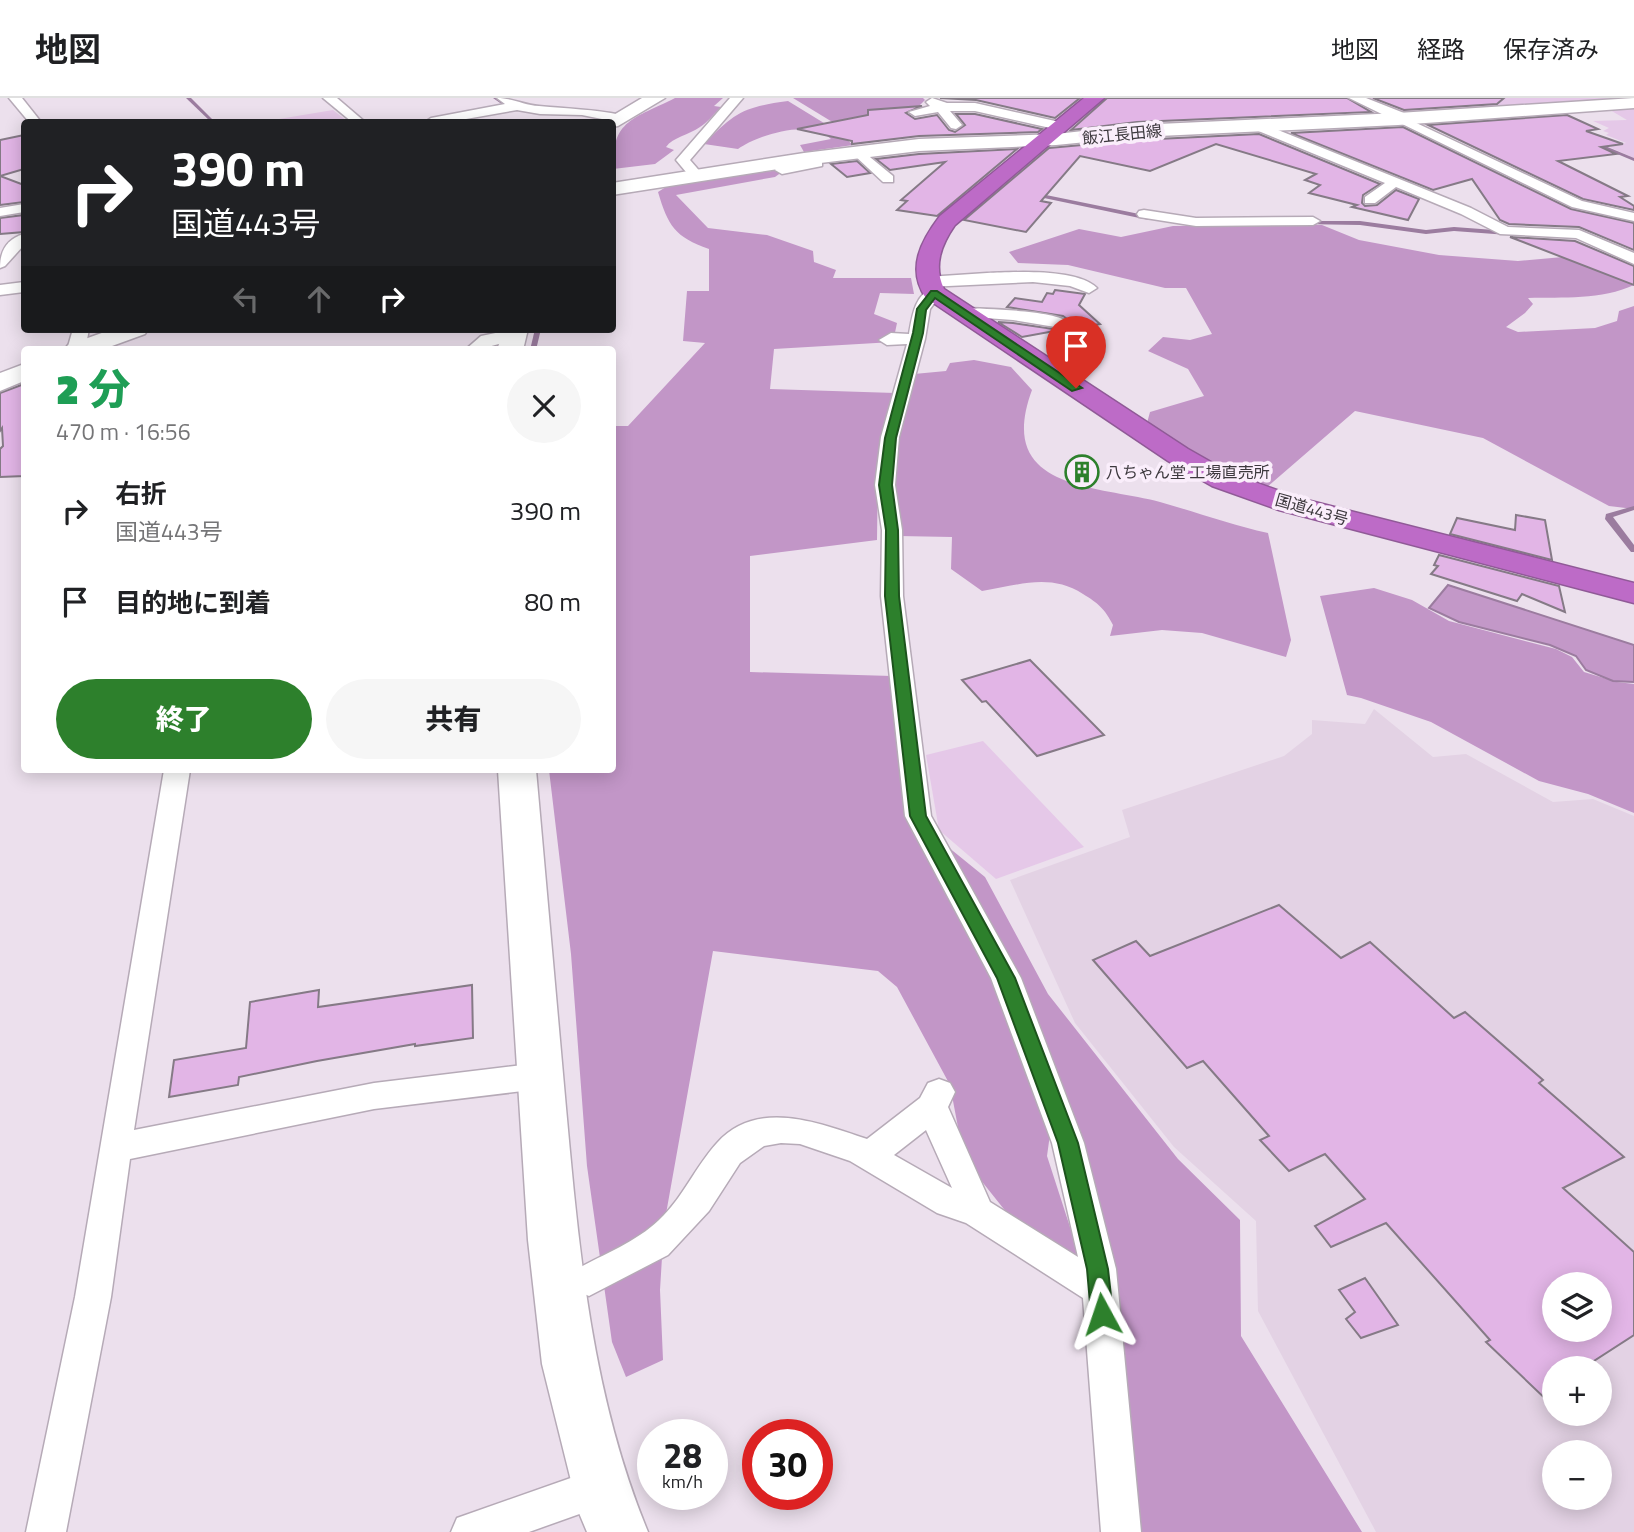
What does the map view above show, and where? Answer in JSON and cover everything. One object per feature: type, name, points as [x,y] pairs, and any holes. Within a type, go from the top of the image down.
[{"type":"highway","points":[[931,287],[925,270],[937,233],[955,212],[1095,98]]},
{"type":"highway","name":"国道443号","points":[[931,287],[964,313],[1178,455],[1222,480],[1289,504],[1634,593]]},
{"type":"main road","points":[[617,119],[656,98]]},
{"type":"main road","name":"飯江長田線","points":[[616,188],[859,152],[1052,132],[1096,138],[1137,131],[1402,119],[1634,103]]},
{"type":"main road","points":[[87,346],[125,333]]},
{"type":"main road","points":[[0,383],[21,373]]},
{"type":"main road","points":[[517,773],[553,1240],[569,1364],[608,1513],[618,1532]]},
{"type":"street","points":[[15,98],[32,119]]},
{"type":"street","points":[[329,98],[355,119]]},
{"type":"street","points":[[503,98],[517,106],[550,117],[582,111],[617,119]]},
{"type":"street","points":[[591,98],[617,119]]},
{"type":"street","points":[[696,176],[683,160],[737,98]]},
{"type":"street","points":[[1355,98],[1577,204],[1634,217]]},
{"type":"street","points":[[929,100],[945,107]]},
{"type":"street","points":[[447,119],[517,106]]},
{"type":"street","points":[[915,112],[945,107],[975,107],[1052,132]]},
{"type":"street","points":[[945,107],[942,109],[956,125]]},
{"type":"street","points":[[1256,125],[1466,211],[1505,231],[1579,234],[1634,259]]},
{"type":"street","points":[[859,152],[888,179]]},
{"type":"street","points":[[782,170],[813,161],[830,170]]},
{"type":"street","points":[[1370,200],[1395,182]]},
{"type":"street","points":[[1577,204],[1579,234]]},
{"type":"street","points":[[0,212],[21,208]]},
{"type":"street","points":[[1144,214],[1196,222],[1313,221]]},
{"type":"street","points":[[0,263],[21,240]]},
{"type":"street","points":[[1089,288],[1079,283],[1059,280],[1005,278],[931,287],[922,309],[917,339],[890,438],[886,485],[892,530],[892,596],[918,816],[1006,978],[1068,1143],[1098,1269],[1121,1532]]},
{"type":"street","points":[[0,290],[21,287]]},
{"type":"street","points":[[964,313],[1013,315],[1061,323]]},
{"type":"street","points":[[887,340],[897,337],[917,339]]},
{"type":"street","points":[[479,346],[487,340],[514,338]]},
{"type":"street","points":[[46,1532],[93,1297],[177,773]]},
{"type":"street","points":[[115,1148],[374,1096],[540,1076]]},
{"type":"street","points":[[936,1099],[943,1138],[958,1162],[976,1211]]},
{"type":"street","points":[[869,1156],[936,1099]]},
{"type":"street","points":[[589,1280],[656,1244],[673,1229],[697,1201],[729,1153],[741,1142],[758,1133],[800,1131],[861,1151],[949,1203],[976,1211],[1100,1290]]},
{"type":"street","points":[[471,1532],[601,1487]]},
{"type":"shaded area","points":[[675,98],[723,98],[714,106],[721,107],[708,120],[696,130],[669,144],[666,147],[674,150],[655,164],[616,169],[616,140],[621,130],[637,117]]},
{"type":"shaded area","points":[[793,98],[925,100],[918,107],[834,123]]},
{"type":"shaded area","points":[[1358,98],[1625,98],[1633,102],[1405,116]]},
{"type":"shaded area","points":[[788,101],[837,131],[853,145],[804,152],[800,145],[831,139],[822,133],[798,129],[771,134],[738,149],[704,144],[741,113]]},
{"type":"shaded area","points":[[1634,104],[1634,158],[1609,147],[1626,143],[1606,135],[1609,133],[1603,131],[1609,128],[1593,121],[1627,120],[1605,107]]},
{"type":"shaded area","points":[[333,110],[344,119],[279,119]]},
{"type":"shaded area","points":[[786,169],[775,177],[676,195],[708,228],[767,235],[813,251],[814,262],[836,270],[833,278],[911,278],[914,294],[880,293],[874,314],[897,323],[893,342],[774,349],[770,389],[895,393],[878,461],[877,540],[750,556],[750,672],[892,676],[911,830],[978,945],[1015,1032],[1051,1127],[1047,1156],[1081,1261],[1007,1213],[964,1159],[950,1085],[897,987],[878,971],[713,951],[664,1225],[660,1290],[663,1360],[626,1377],[612,1342],[587,1166],[571,954],[549,773],[616,773],[616,426],[628,426],[705,343],[683,341],[687,291],[709,291],[709,249],[688,240],[674,229],[665,214],[658,192],[669,185]]},
{"type":"shaded area","points":[[1322,225],[1359,240],[1439,255],[1518,261],[1563,257],[1588,265],[1634,265],[1634,285],[1595,295],[1528,298],[1533,304],[1506,327],[1518,332],[1595,328],[1617,321],[1619,311],[1634,306],[1634,509],[1609,506],[1483,438],[1355,411],[1267,487],[1216,466],[1147,423],[1150,412],[1204,396],[1188,369],[1148,351],[1163,337],[1190,340],[1212,334],[1186,288],[1165,288],[1068,265],[1018,263],[1009,252],[1079,229],[1121,237],[1173,226]]},
{"type":"shaded area","points":[[974,360],[1011,367],[1032,390],[1024,423],[1027,447],[1039,465],[1057,477],[1081,485],[1160,502],[1268,533],[1291,640],[1286,657],[1202,633],[1162,630],[1110,636],[1113,625],[1104,611],[1093,600],[1071,588],[1034,582],[982,591],[951,569],[952,537],[899,536],[893,471],[898,429],[914,374],[946,371],[950,363]]},
{"type":"shaded area","points":[[1448,585],[1634,645],[1634,682],[1613,681],[1586,670],[1576,656],[1550,645],[1459,622],[1429,608]]},
{"type":"shaded area","points":[[1374,588],[1412,600],[1449,621],[1556,649],[1572,657],[1584,672],[1634,684],[1634,813],[1588,794],[1539,781],[1431,722],[1347,695],[1320,596]]},
{"type":"shaded area","points":[[1374,709],[1433,757],[1466,754],[1553,802],[1593,799],[1634,816],[1634,1532],[1376,1532],[1258,1311],[1256,1221],[1174,1147],[1075,1023],[1010,880],[1130,837],[1122,810],[1284,756],[1312,734],[1312,720],[1365,724]]},
{"type":"shaded area","points":[[983,741],[1084,847],[996,879],[939,830],[926,755]]},
{"type":"shaded area","points":[[937,838],[985,877],[1048,994],[1178,1159],[1240,1220],[1241,1336],[1362,1532],[1138,1532],[1109,1276]]},
{"type":"building","points":[[940,98],[1080,98],[1055,118],[976,100]]},
{"type":"building","points":[[1107,98],[1347,98],[1371,112],[1137,122],[1071,130]]},
{"type":"building","points":[[1373,98],[1504,98],[1497,104],[1404,110]]},
{"type":"building","points":[[922,106],[906,113],[915,119],[937,115],[949,130],[955,132],[965,125],[956,114],[975,114],[1042,129],[1038,132],[919,136],[852,144],[852,141],[797,129],[868,115],[868,110]]},
{"type":"building","points":[[1567,115],[1598,129],[1586,131],[1623,144],[1601,147],[1616,154],[1558,161],[1628,196],[1620,197],[1634,206],[1634,210],[1583,199],[1428,125]]},
{"type":"building","points":[[1403,127],[1571,209],[1634,223],[1634,250],[1579,227],[1509,224],[1500,220],[1472,179],[1433,190],[1291,133]]},
{"type":"building","points":[[1259,134],[1380,184],[1363,195],[1362,203],[1365,206],[1377,205],[1396,190],[1419,199],[1408,220],[1352,207],[1357,205],[1309,193],[1320,185],[1305,180],[1316,174],[1216,144],[1150,171],[1080,156],[1041,201],[1051,203],[1026,232],[964,220],[1049,148],[1137,140]]},
{"type":"building","points":[[21,136],[21,170],[0,176],[0,140]]},
{"type":"building","points":[[1017,149],[937,216],[897,210],[907,201],[901,200],[945,162],[890,170],[876,159],[919,154]]},
{"type":"building","points":[[857,161],[870,173],[847,177],[831,164]]},
{"type":"building","points":[[0,176],[21,184],[21,202],[0,205]]},
{"type":"building","points":[[21,215],[21,232],[0,234],[0,218]]},
{"type":"building","points":[[1510,237],[1575,241],[1634,266],[1634,285]]},
{"type":"building","points":[[1055,290],[1085,294],[1079,305],[1100,324],[1063,330],[1071,322],[1063,316],[1007,307],[1015,298],[1042,302],[1047,293],[1053,294]]},
{"type":"building","points":[[998,322],[1013,323],[1060,330],[1022,337]]},
{"type":"building","points":[[21,385],[21,476],[0,477],[0,449],[3,446],[2,428],[0,431],[0,393]]},
{"type":"building","points":[[1516,515],[1545,520],[1552,560],[1450,534],[1457,518],[1515,530]]},
{"type":"building","points":[[1439,555],[1559,586],[1565,612],[1522,594],[1517,601],[1431,574],[1438,566],[1434,565]]},
{"type":"building","points":[[1030,660],[1104,735],[1037,756],[986,701],[982,702],[962,680]]},
{"type":"building","points":[[1279,905],[1341,958],[1370,942],[1454,1018],[1465,1012],[1543,1080],[1539,1083],[1624,1157],[1563,1188],[1634,1252],[1634,1335],[1602,1356],[1542,1356],[1542,1396],[1486,1342],[1490,1340],[1386,1223],[1331,1247],[1315,1226],[1365,1199],[1325,1154],[1289,1171],[1260,1140],[1269,1136],[1203,1061],[1187,1068],[1093,960],[1136,941],[1150,956]]},
{"type":"building","points":[[472,985],[473,1038],[415,1044],[317,1061],[239,1077],[238,1085],[169,1097],[174,1060],[246,1048],[250,1002],[319,990],[318,1007]]},
{"type":"building","points":[[1365,1278],[1398,1325],[1361,1338],[1346,1319],[1355,1312],[1339,1290]]},
{"type":"waterway","points":[[188,98],[210,119]]},
{"type":"waterway","points":[[495,98],[508,106],[499,107]]},
{"type":"waterway","points":[[1593,142],[1634,160]]},
{"type":"waterway","points":[[1046,197],[1149,218]]},
{"type":"waterway","points":[[1303,223],[1360,223],[1426,232],[1454,229],[1508,233]]},
{"type":"waterway","points":[[534,346],[537,333]]},
{"type":"waterway","points":[[1634,508],[1609,516],[1634,550]]},
{"type":"place","name":"八ちゃん堂 工場直売所","points":[[1082,472]]},
{"type":"route","points":[[1076,388],[934,293],[922,309],[890,438],[886,485],[892,530],[892,596],[918,816],[1006,978],[1068,1143],[1098,1269],[1102,1314]]}]
